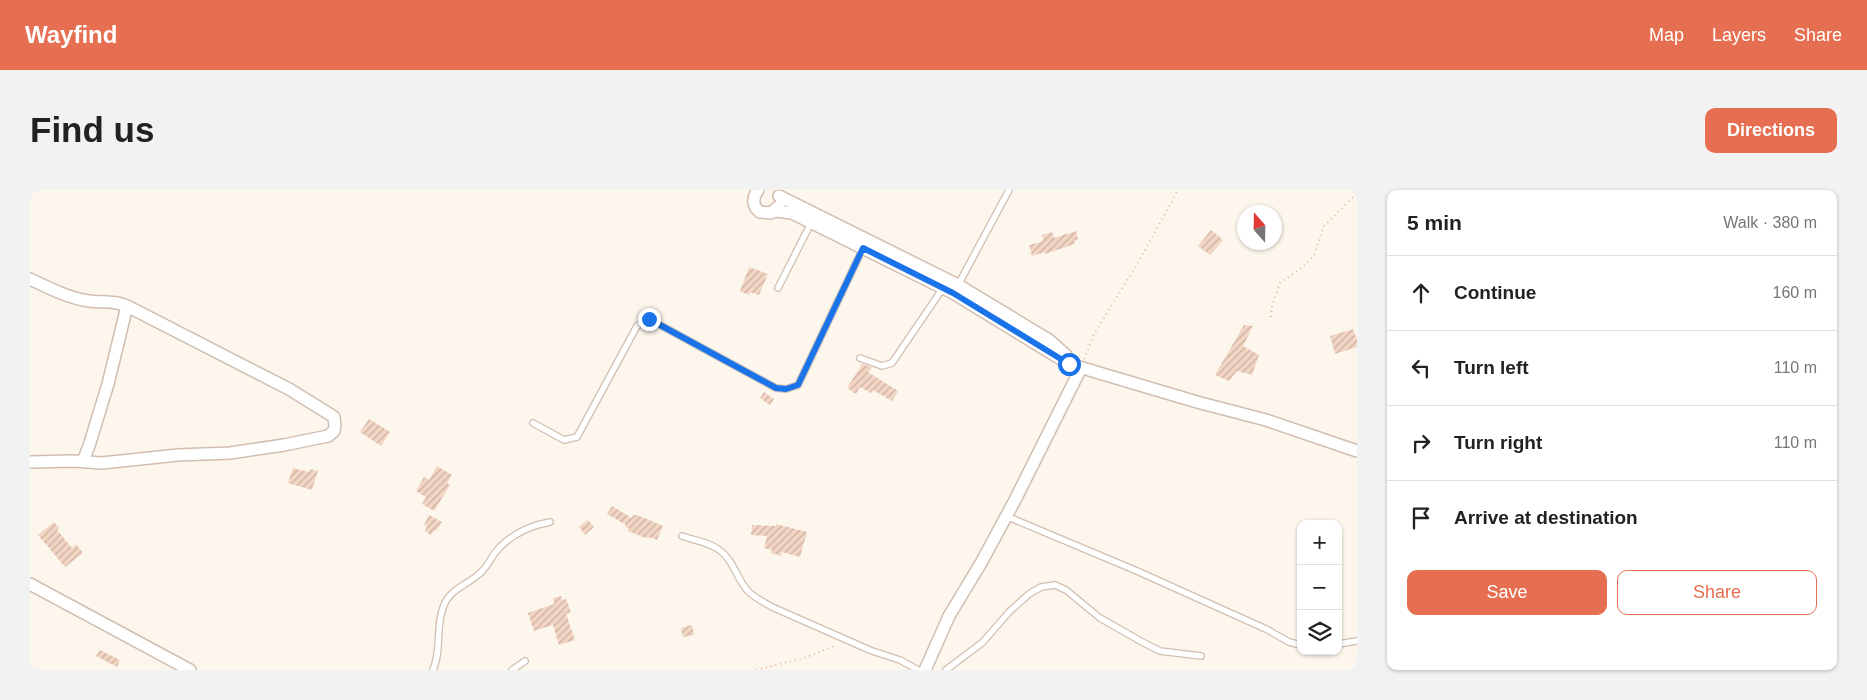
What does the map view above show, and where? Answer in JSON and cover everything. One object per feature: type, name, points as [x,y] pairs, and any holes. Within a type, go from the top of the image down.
[{"type":"street","points":[[758,190],[753,199],[757,210],[764,214],[774,211],[813,218],[1049,340],[1081,368]]},
{"type":"street","points":[[774,211],[780,203],[777,193]]},
{"type":"street","points":[[777,193],[813,218],[863,248],[951,288],[1069,364],[1197,402],[1266,420],[1357,451]]},
{"type":"street","points":[[30,279],[56,291],[87,301],[113,301],[127,306],[289,389],[334,418],[335,426],[334,431],[328,436],[239,452],[178,455],[102,463],[30,462]]},
{"type":"street","points":[[82,462],[89,446],[108,384],[127,306]]},
{"type":"street","points":[[925,670],[949,616],[981,563],[1081,368]]},
{"type":"street","points":[[30,584],[190,670]]},
{"type":"lane","points":[[860,358],[882,366],[892,363],[951,288],[1009,190]]},
{"type":"lane","points":[[778,288],[813,218]]},
{"type":"lane","points":[[533,423],[564,440],[577,437],[637,326],[649,319],[776,388],[786,389],[798,385],[863,248]]},
{"type":"lane","points":[[1006,516],[1137,571],[1278,635],[1289,642],[1297,644]]},
{"type":"lane","points":[[433,670],[436,663],[440,620],[444,604],[450,596],[459,586],[477,576],[486,568],[494,554],[522,530],[550,522]]},
{"type":"lane","points":[[682,536],[710,544],[718,549],[731,562],[747,590],[757,599],[847,640],[900,660],[918,670]]},
{"type":"lane","points":[[946,670],[983,642],[1009,612],[1029,594],[1041,587],[1055,585],[1066,590],[1100,618],[1144,644],[1160,651],[1201,656]]},
{"type":"lane","points":[[1342,643],[1357,641]]},
{"type":"lane","points":[[512,670],[525,661]]},
{"type":"path","points":[[1081,368],[1094,334],[1139,261],[1178,190]]},
{"type":"path","points":[[1271,317],[1272,306],[1280,283],[1305,265],[1314,255],[1324,226],[1357,193]]},
{"type":"path","points":[[756,670],[807,657],[847,640]]},
{"type":"building","points":[[1211,230],[1223,240],[1210,255],[1198,246]]},
{"type":"building","points":[[1076,231],[1078,239],[1074,241],[1075,244],[1045,254],[1045,252],[1032,256],[1029,245],[1041,242],[1043,240],[1042,235],[1052,232],[1054,238]]},
{"type":"building","points":[[749,267],[768,274],[759,295],[750,292],[749,295],[740,291]]},
{"type":"building","points":[[1244,325],[1253,326],[1243,346],[1259,355],[1252,375],[1237,371],[1229,381],[1215,375]]},
{"type":"building","points":[[1353,329],[1357,340],[1357,347],[1335,354],[1330,336]]},
{"type":"building","points":[[862,364],[872,367],[868,372],[898,391],[892,401],[873,390],[871,393],[860,387],[856,394],[847,388]]},
{"type":"building","points":[[764,392],[774,399],[770,405],[760,398]]},
{"type":"building","points":[[369,419],[390,432],[381,446],[360,432]]},
{"type":"building","points":[[437,466],[452,475],[447,483],[450,485],[434,511],[422,504],[426,497],[416,491],[424,477],[429,480]]},
{"type":"building","points":[[293,468],[309,472],[310,469],[318,471],[312,490],[288,483]]},
{"type":"building","points":[[612,506],[632,518],[633,515],[637,515],[663,526],[657,540],[628,531],[629,528],[625,527],[626,525],[607,514]]},
{"type":"building","points":[[429,515],[442,522],[431,535],[425,531],[427,526],[424,525]]},
{"type":"building","points":[[588,520],[594,527],[585,535],[579,527]]},
{"type":"building","points":[[54,522],[59,528],[57,530],[72,548],[76,544],[83,553],[65,567],[38,535]]},
{"type":"building","points":[[776,524],[807,532],[800,557],[782,552],[781,556],[771,553],[772,550],[764,548],[767,536],[751,535],[752,525],[776,526]]},
{"type":"building","points":[[561,596],[562,600],[566,599],[571,612],[566,614],[575,640],[559,645],[553,625],[534,631],[528,613],[554,604],[553,598]]},
{"type":"building","points":[[692,625],[694,635],[683,637],[681,628]]},
{"type":"building","points":[[100,650],[120,660],[117,667],[96,656]]},
{"type":"route","points":[[649,319],[776,388],[786,389],[798,385],[863,248],[953,293],[1069,364]]}]
